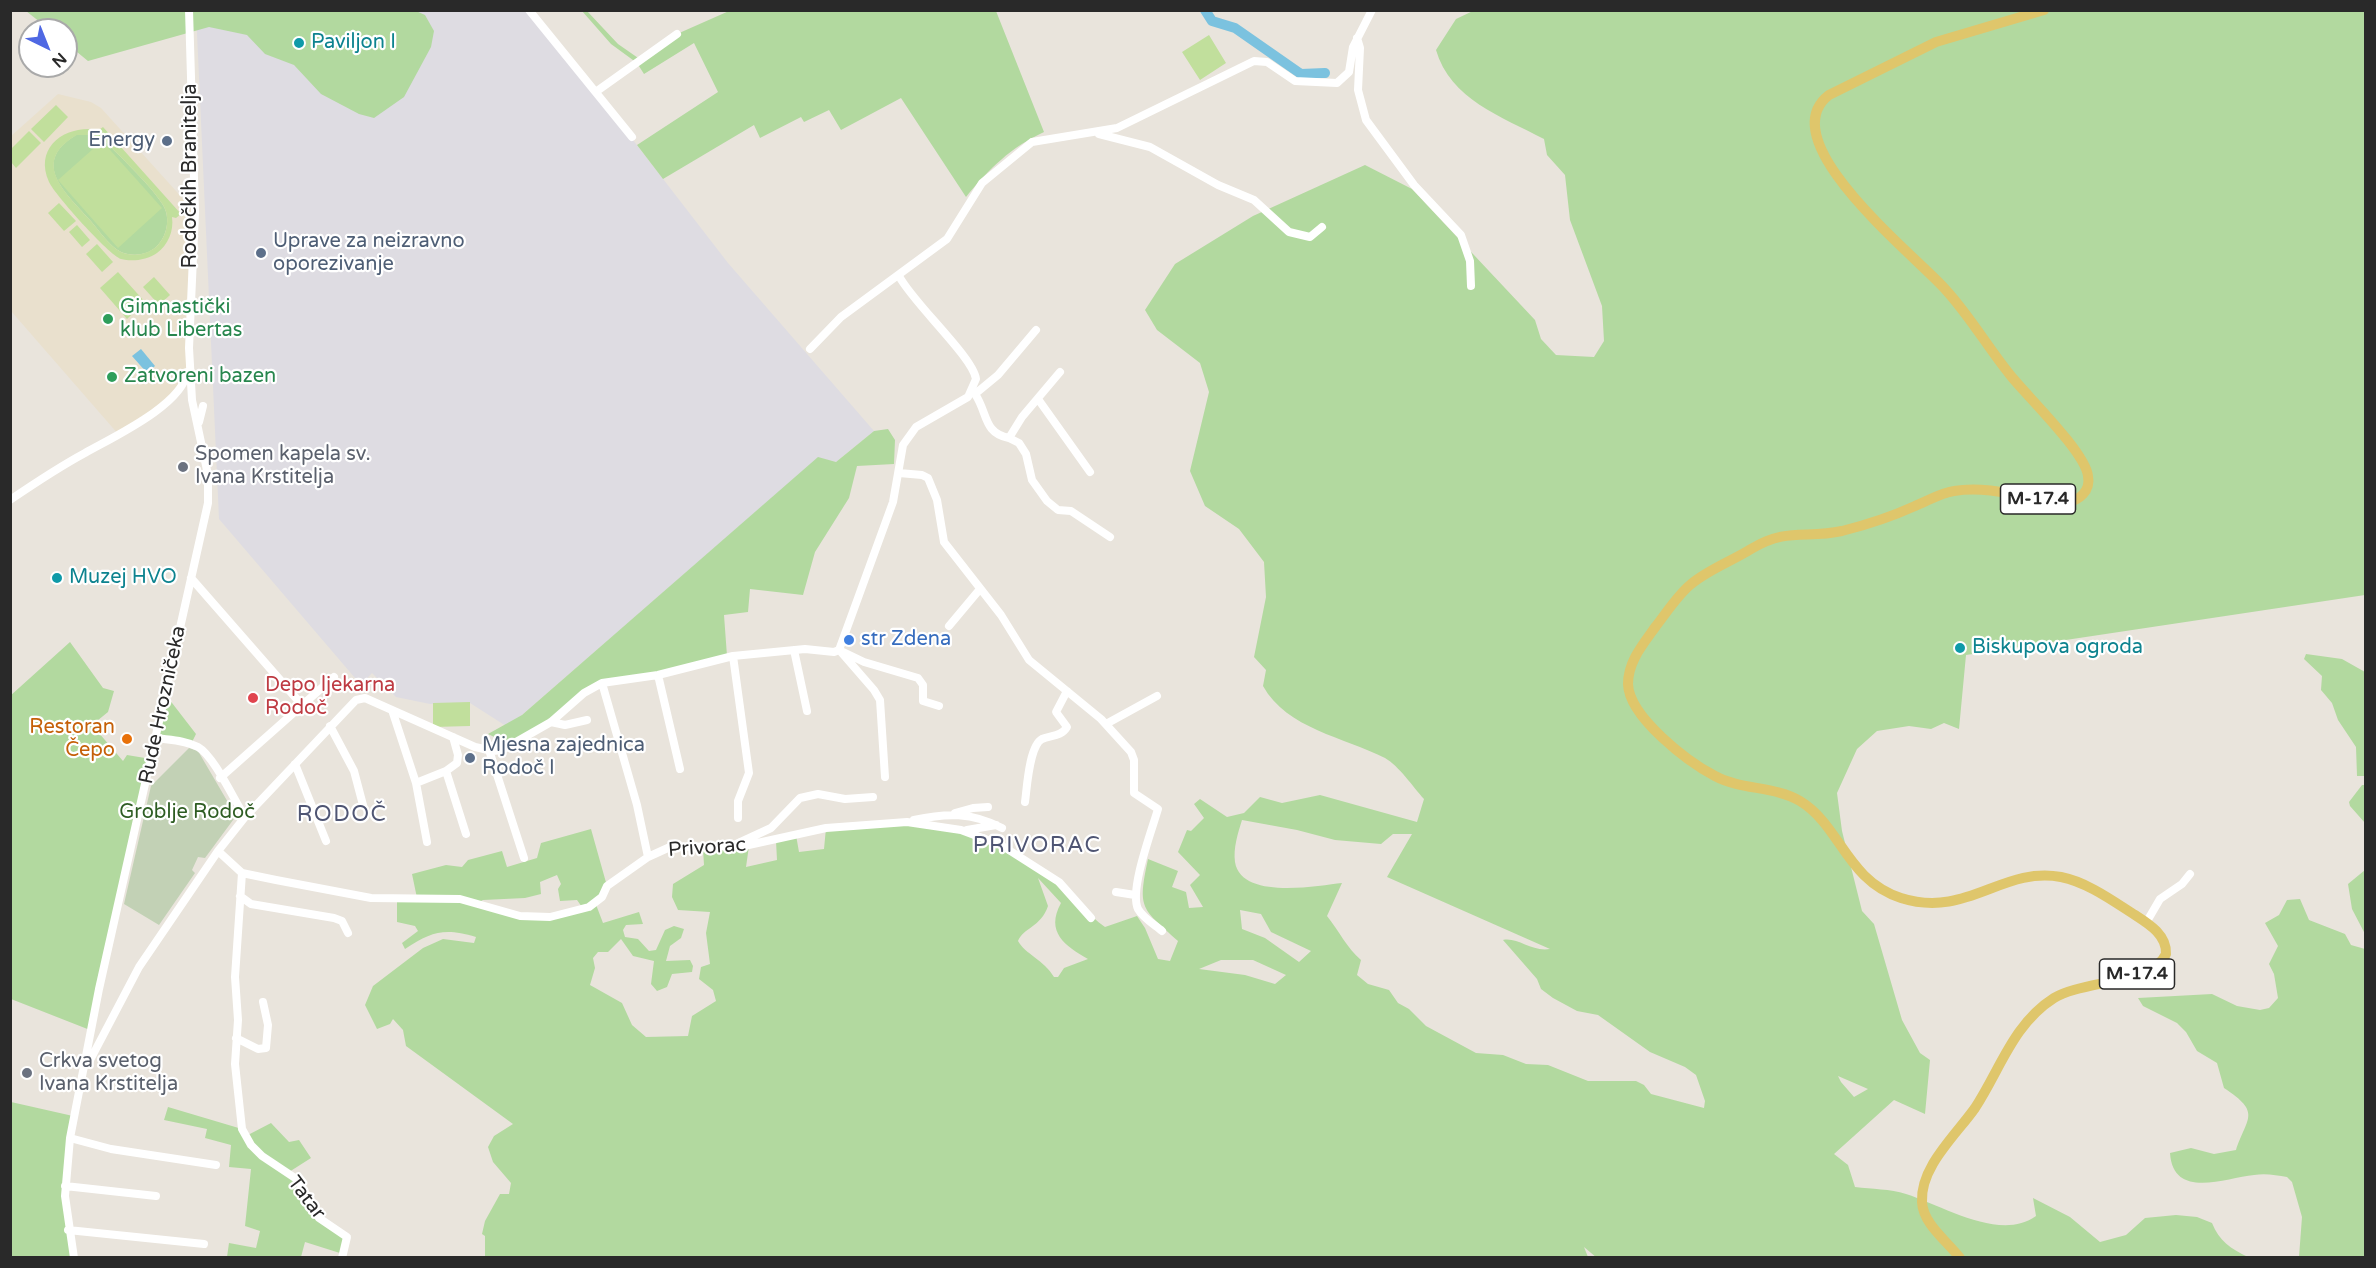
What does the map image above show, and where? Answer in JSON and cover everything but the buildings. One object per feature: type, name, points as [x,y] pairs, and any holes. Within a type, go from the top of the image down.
[{"type":"main road","name":"M-17.4","points":[[1960,1257],[1932,1226],[1923,1207],[1924,1185],[1930,1171],[1975,1107],[2007,1048],[2043,1006],[2067,991],[2143,972],[2161,962],[2166,954],[2165,942],[2146,922],[2081,884],[2052,876],[2022,878],[1969,898],[1950,902],[1925,903],[1891,894],[1857,870],[1804,804],[1791,797],[1726,781],[1683,755],[1646,719],[1634,702],[1629,689],[1629,674],[1636,656],[1688,587],[1767,540],[1793,533],[1844,530],[1952,491],[1988,490],[2065,503],[2077,500],[2085,493],[2089,479],[2081,460],[2010,375],[1952,296],[1868,213],[1824,153],[1815,136],[1813,124],[1818,106],[1829,95],[1917,50],[1962,33],[2044,10]]},
{"type":"street","name":"Rodočkih Branitelja","points":[[189,10],[195,212],[189,352],[195,413]]},
{"type":"street","points":[[810,350],[831,325],[947,239],[982,183],[1024,148],[1040,140],[1094,132],[1130,123],[1254,61],[1267,62],[1295,81],[1337,82],[1349,72],[1350,57],[1357,38],[1372,10]]},
{"type":"street","points":[[534,12],[632,137]]},
{"type":"street","points":[[597,91],[677,34]]},
{"type":"street","points":[[1357,38],[1360,48],[1358,90],[1366,120],[1414,185],[1461,235],[1470,261],[1471,286]]},
{"type":"street","points":[[1094,132],[1150,147],[1218,185],[1254,200],[1289,232],[1310,237],[1322,227]]},
{"type":"street","points":[[899,276],[913,297],[972,367],[976,379],[974,393],[991,429],[999,436],[1019,443],[1026,454],[1032,480],[1047,501],[1058,510],[1071,511],[1110,537]]},
{"type":"street","points":[[839,650],[893,502],[900,454],[911,431],[962,402],[998,375],[1036,330]]},
{"type":"street","points":[[10,500],[77,458],[132,428],[178,392],[186,377],[189,352]]},
{"type":"street","points":[[1009,438],[1060,372]]},
{"type":"street","points":[[178,392],[192,396]]},
{"type":"street","points":[[164,403],[192,396]]},
{"type":"street","points":[[1038,399],[1090,472]]},
{"type":"street","points":[[199,432],[199,419],[203,406]]},
{"type":"street","name":"Rude Hrozničeka","points":[[74,1257],[68,1230],[65,1186],[70,1138],[209,490],[195,413]]},
{"type":"street","points":[[899,473],[928,478],[937,500],[944,542],[1001,615],[1029,660],[1106,724],[1133,756],[1134,793],[1158,809],[1135,895],[1142,914],[1162,931]]},
{"type":"street","points":[[191,578],[302,705]]},
{"type":"street","points":[[949,626],[980,589]]},
{"type":"street","points":[[83,1072],[139,967],[218,851],[245,817],[352,702],[361,698],[489,750],[511,746],[551,722],[584,693],[602,683],[658,675],[733,656],[813,648],[834,652],[839,650],[864,662],[918,678],[923,685],[923,701],[939,706]]},
{"type":"street","points":[[794,650],[807,711]]},
{"type":"street","points":[[839,650],[880,700],[885,777]]},
{"type":"street","points":[[733,656],[749,773],[738,801],[738,818]]},
{"type":"street","points":[[658,675],[680,769]]},
{"type":"street","points":[[220,778],[334,677]]},
{"type":"street","points":[[602,683],[637,805],[648,857]]},
{"type":"street","points":[[1025,802],[1035,746],[1042,739],[1062,733],[1067,727],[1056,712],[1067,691]]},
{"type":"street","points":[[1106,724],[1157,696]]},
{"type":"street","points":[[392,710],[416,783],[427,842]]},
{"type":"street","points":[[551,722],[565,725],[587,720]]},
{"type":"street","points":[[330,726],[354,771],[363,805]]},
{"type":"street","points":[[416,783],[446,771],[459,760],[453,737]]},
{"type":"street","points":[[156,738],[199,747],[208,756],[245,817]]},
{"type":"street","points":[[489,750],[524,858]]},
{"type":"street","points":[[295,764],[326,841]]},
{"type":"street","points":[[446,771],[466,834]]},
{"type":"street","points":[[729,848],[771,828],[800,798],[819,794],[845,799],[873,797]]},
{"type":"street","points":[[907,822],[988,807]]},
{"type":"street","points":[[954,813],[999,827],[961,830]]},
{"type":"street","name":"Privorac","points":[[242,873],[371,898],[460,899],[510,914],[550,917],[589,907],[602,897],[607,886],[648,857],[670,847],[729,848],[826,828],[907,822],[961,830],[1001,845],[1049,875],[1068,890],[1090,918]]},
{"type":"street","points":[[218,851],[242,873]]},
{"type":"street","name":"Tatar","points":[[242,873],[235,977],[234,1064],[242,1129],[251,1145],[262,1156],[298,1180],[319,1218],[347,1237],[342,1257]]},
{"type":"street","points":[[2146,922],[2160,899],[2182,884],[2190,874]]},
{"type":"street","points":[[1116,892],[1135,895]]},
{"type":"street","points":[[240,896],[251,904],[266,904],[334,918],[342,921],[348,933]]},
{"type":"street","points":[[236,1038],[258,1049],[266,1048],[268,1025],[263,1002]]},
{"type":"street","points":[[70,1138],[133,1153],[216,1166]]},
{"type":"street","points":[[65,1186],[156,1196]]},
{"type":"street","points":[[68,1230],[204,1244]]},
{"type":"shaded area","points":[[196,11],[529,11],[592,87],[728,263],[874,431],[836,462],[818,458],[522,715],[506,726],[470,703],[430,704],[396,697],[372,673],[361,685],[219,519]]},
{"type":"shaded area","points":[[58,94],[91,102],[101,108],[195,212],[186,377],[182,387],[119,435],[11,311],[10,137]]},
{"type":"green space","points":[[1475,10],[2365,11],[2365,595],[1966,655],[1959,729],[1944,723],[1931,729],[1909,726],[1877,731],[1857,749],[1837,793],[1842,831],[1862,911],[1874,924],[1902,1020],[1920,1053],[1930,1060],[1925,1114],[1894,1100],[1834,1154],[1848,1165],[1855,1187],[1900,1192],[1989,1224],[2022,1223],[2036,1216],[2033,1198],[2070,1217],[2100,1242],[2126,1235],[2145,1218],[2176,1215],[2197,1217],[2212,1223],[2226,1244],[2248,1257],[1597,1258],[1584,1247],[1588,1257],[485,1257],[485,1236],[482,1234],[485,1221],[500,1194],[509,1194],[511,1183],[493,1162],[488,1147],[494,1136],[513,1124],[406,1046],[403,1030],[393,1019],[390,1024],[377,1029],[365,1005],[373,986],[423,948],[443,939],[474,943],[476,937],[447,932],[423,938],[405,949],[402,943],[418,931],[415,926],[397,922],[397,898],[417,898],[412,874],[446,865],[462,867],[468,860],[502,851],[507,867],[537,858],[541,843],[591,829],[607,886],[602,897],[582,907],[577,900],[560,901],[558,889],[561,884],[557,875],[540,882],[541,894],[525,898],[483,900],[477,903],[521,915],[553,917],[583,910],[595,902],[603,923],[639,912],[643,924],[626,925],[623,930],[625,937],[638,939],[649,951],[656,950],[665,930],[674,926],[684,929],[681,938],[670,946],[666,961],[690,960],[693,966],[692,972],[672,974],[667,987],[657,991],[651,984],[654,961],[633,956],[621,939],[608,952],[598,952],[593,958],[595,968],[590,985],[622,1003],[632,1025],[646,1037],[688,1036],[692,1016],[716,1001],[713,990],[699,979],[701,967],[710,964],[706,933],[710,912],[678,910],[672,897],[673,884],[704,865],[703,849],[749,846],[746,867],[777,860],[776,841],[796,835],[799,852],[824,849],[826,828],[891,824],[949,828],[1004,847],[1031,862],[1065,888],[1105,927],[1137,916],[1145,928],[1158,959],[1170,961],[1178,941],[1150,914],[1143,899],[1148,859],[1178,871],[1172,887],[1186,892],[1189,908],[1203,907],[1190,885],[1200,875],[1178,852],[1187,830],[1191,831],[1204,818],[1194,804],[1200,799],[1227,817],[1244,813],[1260,797],[1282,803],[1320,795],[1417,822],[1424,799],[1395,766],[1385,758],[1301,722],[1273,701],[1263,686],[1266,670],[1254,657],[1266,597],[1264,562],[1239,529],[1205,506],[1190,471],[1209,392],[1200,363],[1157,330],[1145,310],[1175,264],[1253,216],[1365,165],[1412,189],[1535,320],[1541,339],[1556,355],[1594,357],[1604,341],[1602,306],[1570,220],[1565,175],[1547,155],[1544,139],[1480,105],[1465,94],[1443,67],[1436,50],[1456,19]],"holes":[[[1242,820],[1335,840],[1381,844],[1393,834],[1412,834],[1387,877],[1550,949],[1503,940],[1537,979],[1541,989],[1553,998],[1577,1011],[1598,1015],[1650,1052],[1685,1067],[1696,1075],[1705,1101],[1704,1108],[1651,1094],[1644,1085],[1636,1081],[1588,1081],[1548,1065],[1526,1064],[1503,1055],[1476,1053],[1426,1026],[1409,1009],[1398,1003],[1389,990],[1368,984],[1357,975],[1361,960],[1347,945],[1327,916],[1342,883],[1281,888],[1251,882],[1240,874],[1235,862],[1235,846]],[[1038,878],[1061,903],[1055,922],[1060,937],[1072,949],[1088,959],[1064,968],[1058,977],[1054,977],[1018,941],[1037,923],[1048,906]],[[1240,910],[1261,914],[1271,932],[1311,951],[1299,962],[1265,938],[1242,929]],[[1221,960],[1253,960],[1286,975],[1275,984],[1245,975],[1199,969]],[[1838,1076],[1868,1089],[1854,1097],[1841,1082]]]},
{"type":"green space","points":[[26,11],[416,11],[425,15],[434,31],[431,47],[404,97],[374,118],[359,114],[321,94],[294,65],[265,54],[247,35],[209,27],[88,61],[78,53],[78,18],[35,18]]},
{"type":"green space","points":[[582,11],[587,11],[618,44],[641,60],[677,34],[729,11],[996,11],[1044,132],[1001,160],[966,197],[901,98],[841,130],[829,110],[804,122],[801,117],[760,138],[754,125],[663,179],[637,145],[718,92],[694,43],[644,74],[637,63],[611,44]]},
{"type":"green space","points":[[1209,35],[1226,63],[1200,80],[1182,52]]},
{"type":"green space","points":[[56,105],[68,117],[44,142],[31,129]]},
{"type":"green space","points":[[103,127],[181,214],[176,218],[172,217],[171,232],[164,246],[149,257],[130,260],[121,259],[115,255],[83,224],[49,182],[45,169],[46,158],[49,148],[56,140],[75,131],[99,130]],"holes":[[[77,135],[91,135],[104,140],[143,180],[163,205],[167,216],[167,227],[160,243],[148,252],[139,254],[121,252],[108,242],[70,198],[56,177],[54,166],[56,156],[63,145]]]},
{"type":"green space","points":[[29,131],[41,143],[16,168],[11,162],[11,149]]},
{"type":"green space","points":[[76,135],[91,135],[104,140],[143,180],[163,205],[167,216],[167,227],[160,243],[152,250],[135,255],[126,254],[112,246],[62,188],[56,177],[55,156],[62,146]]},
{"type":"green space","points":[[102,141],[162,208],[118,248],[58,180]]},
{"type":"green space","points":[[59,203],[76,221],[64,231],[48,213]]},
{"type":"green space","points":[[77,225],[90,240],[82,247],[69,232]]},
{"type":"green space","points":[[97,244],[113,262],[102,272],[86,254]]},
{"type":"green space","points":[[118,272],[145,302],[127,319],[100,288]]},
{"type":"green space","points":[[154,277],[170,295],[159,305],[143,287]]},
{"type":"green space","points":[[888,429],[895,440],[894,464],[857,466],[849,498],[815,552],[803,595],[750,589],[748,612],[724,615],[727,656],[656,673],[606,680],[511,745],[488,734],[522,715],[818,457],[836,462],[874,431]]},
{"type":"green space","points":[[70,642],[103,688],[114,691],[108,712],[92,725],[123,761],[127,755],[151,759],[90,1030],[11,999],[10,696]]},
{"type":"green space","points":[[2306,654],[2342,659],[2365,672],[2365,776],[2357,776],[2356,747],[2338,720],[2332,703],[2321,690],[2322,676],[2304,659]]},
{"type":"green space","points":[[169,699],[196,734],[191,744],[156,738],[164,700]]},
{"type":"green space","points":[[470,702],[470,726],[433,727],[433,703]]},
{"type":"green space","name":"Groblje Rodoč","points":[[189,748],[198,751],[236,816],[205,858],[198,857],[192,870],[195,873],[159,925],[124,904],[151,786]]},
{"type":"green space","points":[[2362,785],[2365,785],[2365,823],[2349,802]]},
{"type":"green space","points":[[2365,870],[2365,934],[2352,909],[2348,884]]},
{"type":"green space","points":[[2300,899],[2309,920],[2345,934],[2351,945],[2365,949],[2365,1257],[2299,1257],[2302,1217],[2292,1182],[2287,1177],[2258,1174],[2202,1183],[2180,1177],[2173,1168],[2170,1153],[2191,1148],[2214,1154],[2236,1150],[2247,1122],[2247,1110],[2236,1096],[2224,1088],[2217,1063],[2197,1051],[2186,1032],[2177,1023],[2143,1006],[2138,998],[2212,994],[2237,1006],[2260,1010],[2269,1008],[2278,998],[2274,974],[2269,964],[2278,946],[2265,923],[2279,915],[2287,900]]},
{"type":"green space","points":[[11,1102],[73,1116],[66,1155],[72,1257],[11,1258]]},
{"type":"green space","points":[[168,1107],[242,1129],[246,1136],[271,1123],[289,1142],[299,1140],[311,1158],[289,1172],[312,1209],[343,1234],[343,1254],[305,1242],[301,1257],[227,1257],[229,1243],[256,1248],[260,1231],[245,1226],[251,1169],[229,1167],[231,1145],[205,1138],[207,1129],[164,1120]]},
{"type":"water","points":[[141,349],[155,366],[147,373],[132,356]]},
{"type":"waterway","points":[[1205,10],[1212,21],[1235,28],[1301,74],[1325,73]]},
{"type":"place","name":"Paviljon I","points":[[299,43]]},
{"type":"place","name":"Energy","points":[[167,141]]},
{"type":"place","name":"Uprave za neizravno oporezivanje","points":[[261,253]]},
{"type":"place","name":"Gimnastički klub Libertas","points":[[108,319]]},
{"type":"place","name":"Zatvoreni bazen","points":[[112,377]]},
{"type":"place","name":"Spomen kapela sv. Ivana Krstitelja","points":[[183,467]]},
{"type":"place","name":"Muzej HVO","points":[[57,578]]},
{"type":"place","name":"str Zdena","points":[[849,640]]},
{"type":"place","name":"Biskupova ogroda","points":[[1960,648]]},
{"type":"place","name":"Depo ljekarna Rodoč","points":[[253,698]]},
{"type":"place","name":"Restoran Čepo","points":[[127,739]]},
{"type":"place","name":"Mjesna zajednica Rodoč I","points":[[470,758]]},
{"type":"place","name":"Crkva svetog Ivana Krstitelja","points":[[27,1073]]},
{"type":"district","name":"RODOČ","points":[[342,815]]},
{"type":"district","name":"PRIVORAC","points":[[1037,846]]}]
